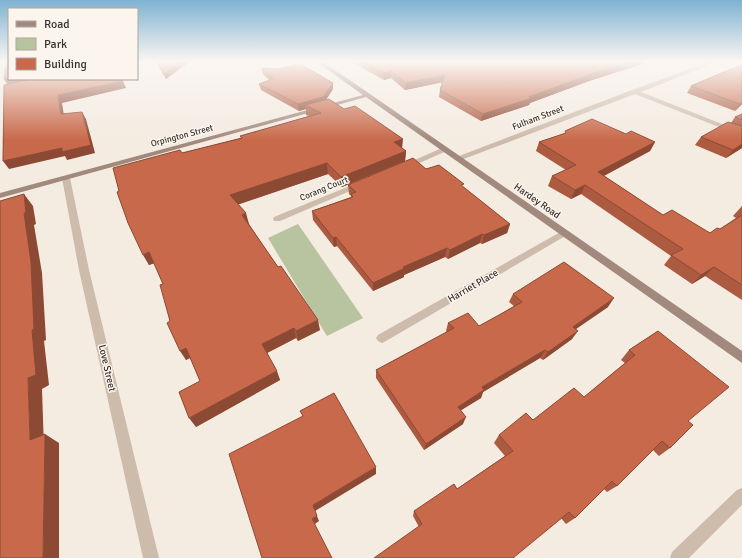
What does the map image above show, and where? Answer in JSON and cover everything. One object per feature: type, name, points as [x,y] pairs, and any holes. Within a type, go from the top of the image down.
[{"type":"street","name":"Hardey Road","points":[[357,88],[742,358]]},
{"type":"street","name":"Fulham Street","points":[[458,158],[642,88]]},
{"type":"street","points":[[634,91],[742,134]]},
{"type":"street","name":"Orpington Street","points":[[0,196],[368,96]]},
{"type":"street","points":[[394,171],[445,150]]},
{"type":"street","name":"Love Street","points":[[66,178],[84,270],[151,558]]},
{"type":"street","name":"Corang Court","points":[[277,218],[365,183]]},
{"type":"street","name":"Harriet Place","points":[[382,338],[564,233]]},
{"type":"street","points":[[678,558],[742,496]]},
{"type":"green space","points":[[298,224],[363,318],[327,336],[268,238]]},
{"type":"building","points":[[4,88],[90,88],[58,95],[61,114],[82,112],[91,145],[62,152],[62,148],[3,161]]},
{"type":"building","points":[[267,88],[329,88],[323,97],[298,104]]},
{"type":"building","points":[[441,88],[553,88],[529,97],[532,98],[483,114],[440,90]]},
{"type":"building","points":[[697,88],[742,88],[742,102],[740,104]]},
{"type":"building","points":[[329,99],[344,109],[355,106],[403,139],[394,142],[406,151],[341,177],[327,163],[230,195],[246,213],[242,215],[278,267],[281,266],[318,320],[296,331],[294,328],[262,344],[277,371],[189,418],[179,392],[200,381],[186,348],[180,351],[167,323],[170,321],[160,285],[163,284],[149,252],[143,255],[128,223],[117,192],[119,191],[113,168],[180,150],[182,153],[242,138],[240,136],[321,113],[305,105]]},
{"type":"building","points":[[742,114],[742,120],[735,117]]},
{"type":"building","points":[[592,119],[626,134],[631,131],[655,142],[598,172],[663,215],[672,210],[710,233],[717,228],[720,229],[742,215],[742,285],[714,267],[701,275],[671,255],[683,249],[585,185],[575,190],[552,176],[576,165],[539,142],[566,133],[565,131]]},
{"type":"building","points":[[728,122],[742,126],[742,144],[733,150],[701,137]]},
{"type":"building","points":[[413,158],[426,169],[439,165],[464,184],[461,185],[510,224],[484,235],[482,234],[450,250],[447,248],[403,267],[405,268],[373,283],[336,237],[333,238],[312,211],[353,197],[351,194],[356,192],[348,185]]},
{"type":"building","points":[[24,194],[26,213],[24,213],[31,262],[34,329],[32,330],[36,375],[28,378],[30,440],[45,434],[43,558],[0,558],[0,201]]},
{"type":"building","points":[[564,262],[614,298],[573,327],[578,331],[548,352],[545,350],[482,387],[484,390],[458,407],[466,417],[426,444],[376,370],[454,328],[448,323],[468,313],[479,326],[522,302],[513,294]]},
{"type":"building","points":[[658,331],[729,387],[688,421],[693,425],[670,448],[662,441],[617,486],[612,481],[575,518],[569,512],[513,558],[374,558],[422,524],[414,511],[454,484],[457,489],[513,451],[499,435],[526,413],[533,420],[574,388],[584,397],[635,355],[629,350]]},
{"type":"building","points":[[334,393],[376,467],[313,505],[317,516],[312,519],[332,558],[262,558],[229,454],[303,416],[300,411]]}]
